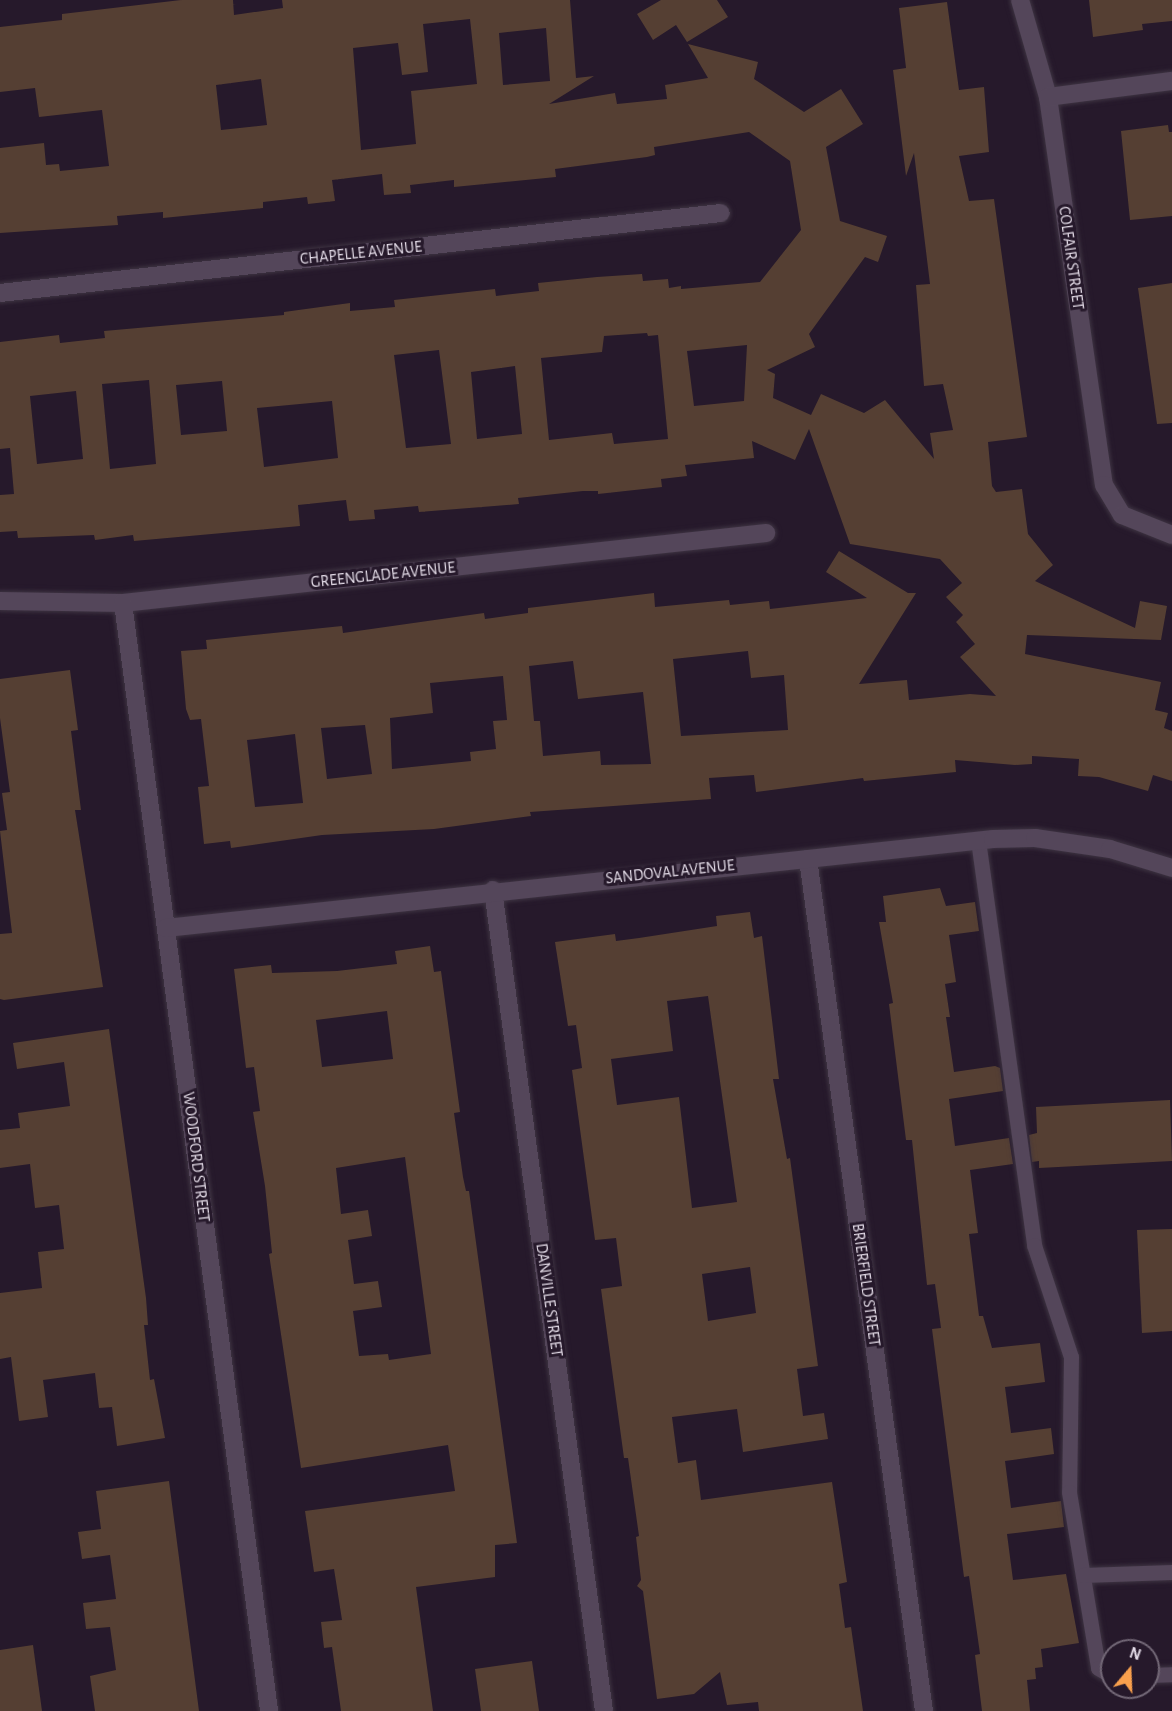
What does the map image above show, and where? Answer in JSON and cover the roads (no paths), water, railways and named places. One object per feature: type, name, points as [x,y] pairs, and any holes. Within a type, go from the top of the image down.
[{"type":"street","name":"COLFAIR STREET","points":[[1020,0],[1048,97],[1104,485],[1122,514],[1172,535]]},
{"type":"street","points":[[1048,97],[1172,81]]},
{"type":"street","name":"CHAPELLE AVENUE","points":[[0,293],[721,213]]},
{"type":"street","name":"GREENGLADE AVENUE","points":[[0,601],[123,603],[766,533]]},
{"type":"street","name":"WOODFORD STREET","points":[[123,603],[269,1711]]},
{"type":"street","name":"SANDOVAL AVENUE","points":[[166,928],[494,890],[978,840],[1035,838],[1110,849],[1172,868]]},
{"type":"street","name":"BRIERFIELD STREET","points":[[808,859],[924,1711]]},
{"type":"street","name":"DANVILLE STREET","points":[[494,890],[604,1711]]},
{"type":"lane","points":[[978,840],[1034,1245],[1071,1357],[1069,1492],[1100,1669]]},
{"type":"lane","points":[[1083,1575],[1172,1572]]}]
